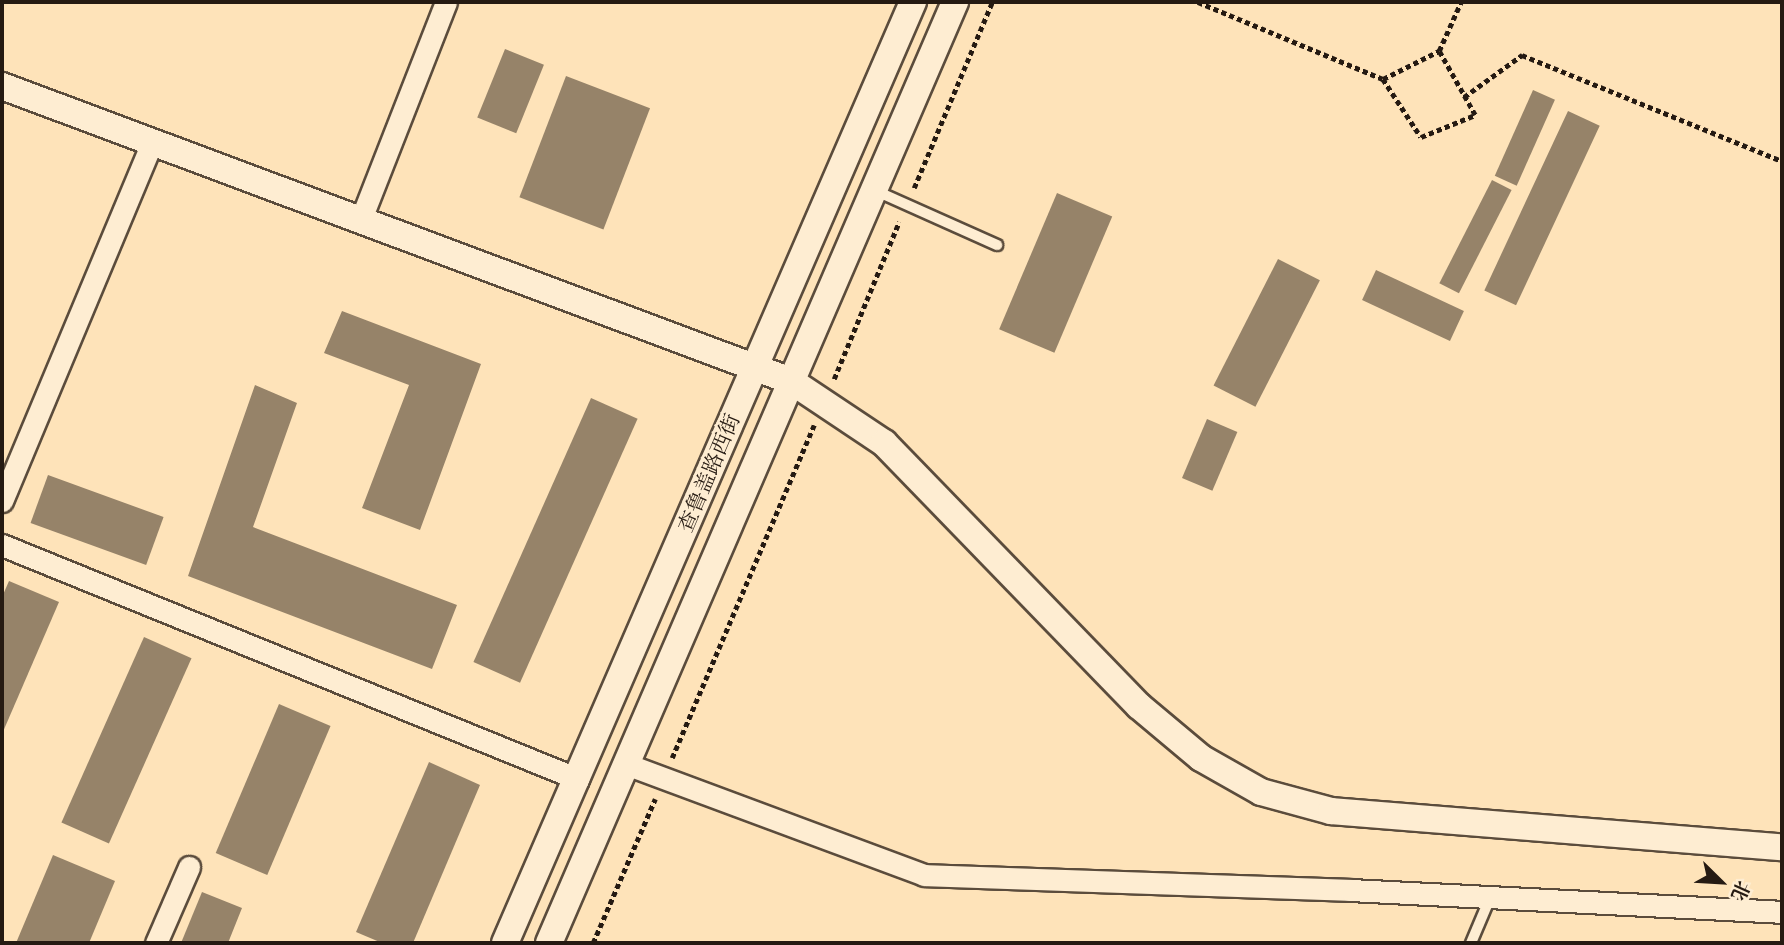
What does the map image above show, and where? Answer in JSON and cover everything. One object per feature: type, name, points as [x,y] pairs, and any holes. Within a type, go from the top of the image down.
[{"type":"street","points":[[361,219],[446,2]]},
{"type":"street","name":"查鲁盖路西街","points":[[505,943],[913,2]]},
{"type":"street","name":"查鲁盖路西街","points":[[549,943],[955,2]]},
{"type":"street","points":[[2,86],[791,381],[884,443],[1139,706],[1201,758],[1261,792],[1331,811],[1782,847]]},
{"type":"street","points":[[2,500],[152,142]]},
{"type":"street","points":[[2,545],[578,779]]},
{"type":"street","points":[[626,764],[924,875],[1782,912]]},
{"type":"street","points":[[156,943],[189,867]]},
{"type":"lane","points":[[874,190],[997,245]]},
{"type":"lane","points":[[1471,943],[1490,898]]},
{"type":"path","points":[[593,943],[992,2]]},
{"type":"path","points":[[1198,2],[1383,79],[1421,137],[1475,115],[1439,51]]},
{"type":"path","points":[[1383,79],[1439,51],[1461,2]]},
{"type":"path","points":[[1465,97],[1522,55],[1782,161]]},
{"type":"building","points":[[505,49],[544,65],[516,133],[477,118]]},
{"type":"building","points":[[566,76],[650,108],[603,230],[519,197]]},
{"type":"building","points":[[1533,90],[1555,100],[1517,186],[1495,176]]},
{"type":"building","points":[[1568,111],[1600,126],[1516,305],[1484,290]]},
{"type":"building","points":[[1492,180],[1512,190],[1459,293],[1439,283]]},
{"type":"building","points":[[1057,193],[1112,216],[1054,353],[999,329]]},
{"type":"building","points":[[1278,259],[1320,280],[1255,407],[1214,386]]},
{"type":"building","points":[[1376,270],[1464,311],[1450,341],[1362,300]]},
{"type":"building","points":[[342,311],[481,364],[420,530],[362,508],[409,385],[324,353]]},
{"type":"building","points":[[255,385],[297,403],[253,527],[457,605],[432,669],[188,576]]},
{"type":"building","points":[[591,398],[638,419],[520,683],[473,662]]},
{"type":"building","points":[[1207,419],[1237,432],[1212,491],[1182,478]]},
{"type":"building","points":[[48,475],[164,517],[146,565],[31,523]]},
{"type":"building","points":[[9,581],[59,602],[2,734],[2,597]]},
{"type":"building","points":[[144,637],[192,658],[109,844],[61,822]]},
{"type":"building","points":[[279,704],[331,726],[267,875],[216,853]]},
{"type":"building","points":[[429,762],[480,785],[413,943],[382,943],[356,932]]},
{"type":"building","points":[[53,855],[115,881],[89,943],[16,943]]},
{"type":"building","points":[[202,892],[242,908],[228,943],[181,943]]}]
